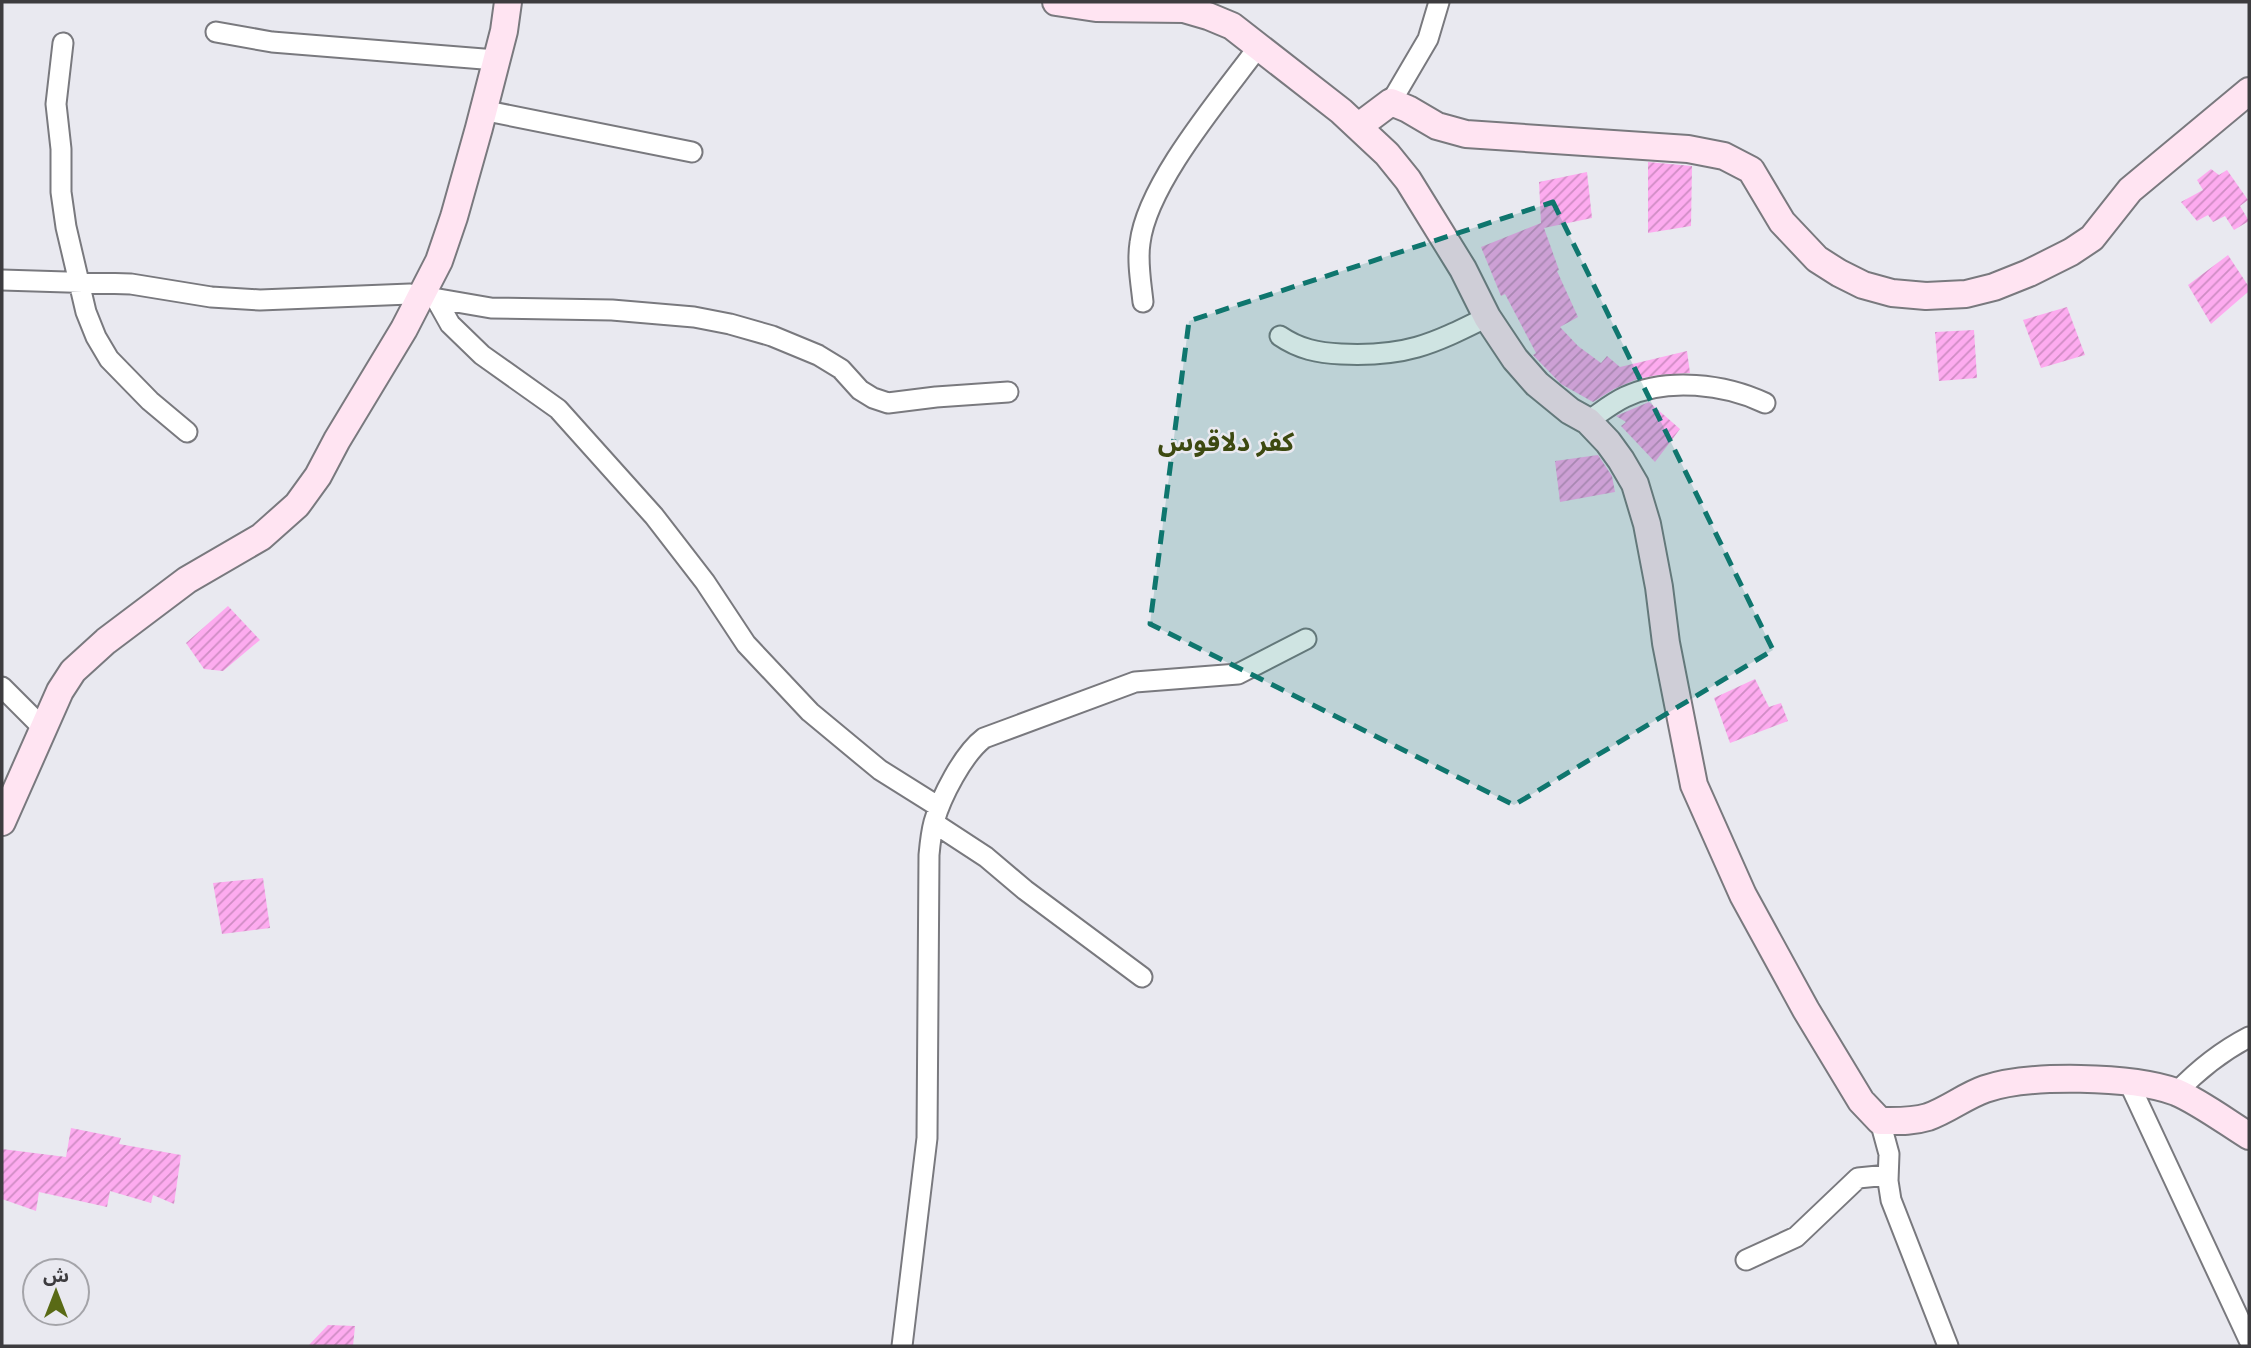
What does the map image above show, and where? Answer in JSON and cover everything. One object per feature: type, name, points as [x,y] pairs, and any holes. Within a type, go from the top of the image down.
[{"type":"main road","points":[[5,804],[60,691],[73,671],[90,654],[187,580],[261,537],[297,505],[430,298],[496,60],[508,2]]},
{"type":"main road","points":[[1056,2],[1096,8],[1184,9],[1232,26],[1359,126],[1408,180],[1514,359],[1537,384],[1570,411],[1588,421],[1622,460],[1635,484],[1647,524],[1666,643],[1694,785],[1743,895],[1860,1101],[1880,1121],[1903,1122],[1927,1117],[1987,1088],[2070,1080],[2129,1083],[2177,1093],[2249,1136]]},
{"type":"main road","points":[[1359,126],[1391,102],[1437,126],[1466,134],[1676,148],[1724,156],[1751,170],[1782,222],[1817,259],[1863,285],[1892,293],[1926,296],[1966,294],[1994,287],[2071,252],[2092,238],[2130,190],[2249,91]]},
{"type":"street","points":[[1391,102],[1428,39],[1439,2]]},
{"type":"street","points":[[216,32],[272,42],[496,60]]},
{"type":"street","points":[[63,43],[56,104],[61,149],[61,192],[66,228],[86,312],[109,359],[150,401],[187,432]]},
{"type":"street","points":[[1143,302],[1140,243],[1143,225],[1153,202],[1190,139],[1259,46]]},
{"type":"street","points":[[482,110],[692,152]]},
{"type":"street","points":[[2,280],[131,284],[211,297],[260,300],[309,300],[396,294],[491,308],[650,312],[730,324],[772,336],[818,355],[841,369],[860,390],[888,403],[1008,392]]},
{"type":"street","points":[[430,298],[450,324],[482,355],[558,409],[654,516],[705,582],[746,644],[810,712],[1025,890],[1142,977]]},
{"type":"street","points":[[1280,336],[1294,346],[1317,352],[1393,354],[1435,342],[1487,317]]},
{"type":"street","points":[[1588,421],[1622,398],[1666,387],[1714,387],[1731,390],[1765,403]]},
{"type":"street","points":[[902,1346],[927,1138],[929,855],[937,815],[968,754],[984,738],[1135,682],[1238,674],[1306,639]]},
{"type":"street","points":[[2,687],[43,728]]},
{"type":"street","points":[[2177,1093],[2192,1077],[2230,1047],[2249,1037]]},
{"type":"street","points":[[2129,1083],[2249,1340]]},
{"type":"street","points":[[1880,1121],[1889,1154],[1891,1200],[1948,1346]]},
{"type":"street","points":[[1746,1259],[1796,1237],[1858,1178],[1888,1175]]},
{"type":"highlighted area","points":[[1553,202],[1773,650],[1514,805],[1150,624],[1189,321]]},
{"type":"building","points":[[1648,162],[1692,166],[1691,226],[1648,233]]},
{"type":"building","points":[[2211,169],[2219,175],[2227,170],[2248,200],[2240,206],[2249,221],[2234,230],[2225,216],[2213,222],[2208,215],[2197,221],[2181,202],[2203,190],[2197,180]]},
{"type":"building","points":[[1587,172],[1592,218],[1544,228],[1559,270],[1557,271],[1578,317],[1560,327],[1578,346],[1601,363],[1607,356],[1620,367],[1687,351],[1690,373],[1637,379],[1593,402],[1561,384],[1533,355],[1536,353],[1505,294],[1501,296],[1481,247],[1541,223],[1539,182]]},
{"type":"building","points":[[2228,255],[2249,291],[2211,324],[2188,285]]},
{"type":"building","points":[[2067,307],[2085,355],[2041,368],[2023,320]]},
{"type":"building","points":[[1974,330],[1977,378],[1939,381],[1935,332]]},
{"type":"building","points":[[1649,402],[1680,429],[1655,462],[1621,426],[1626,422],[1616,416]]},
{"type":"building","points":[[1598,455],[1612,476],[1615,492],[1560,502],[1555,461]]},
{"type":"building","points":[[228,606],[260,640],[223,671],[204,669],[186,643]]},
{"type":"building","points":[[1755,679],[1769,707],[1781,703],[1788,721],[1730,743],[1714,698]]},
{"type":"building","points":[[263,878],[270,928],[222,934],[213,883]]},
{"type":"building","points":[[71,1128],[121,1138],[119,1144],[181,1155],[174,1204],[153,1195],[151,1203],[110,1191],[107,1207],[39,1192],[36,1211],[2,1199],[2,1149],[66,1157]]},
{"type":"building","points":[[328,1325],[355,1326],[353,1346],[308,1346]]},
{"type":"district","name":"كفر دلاقوس","points":[[1226,442]]}]
